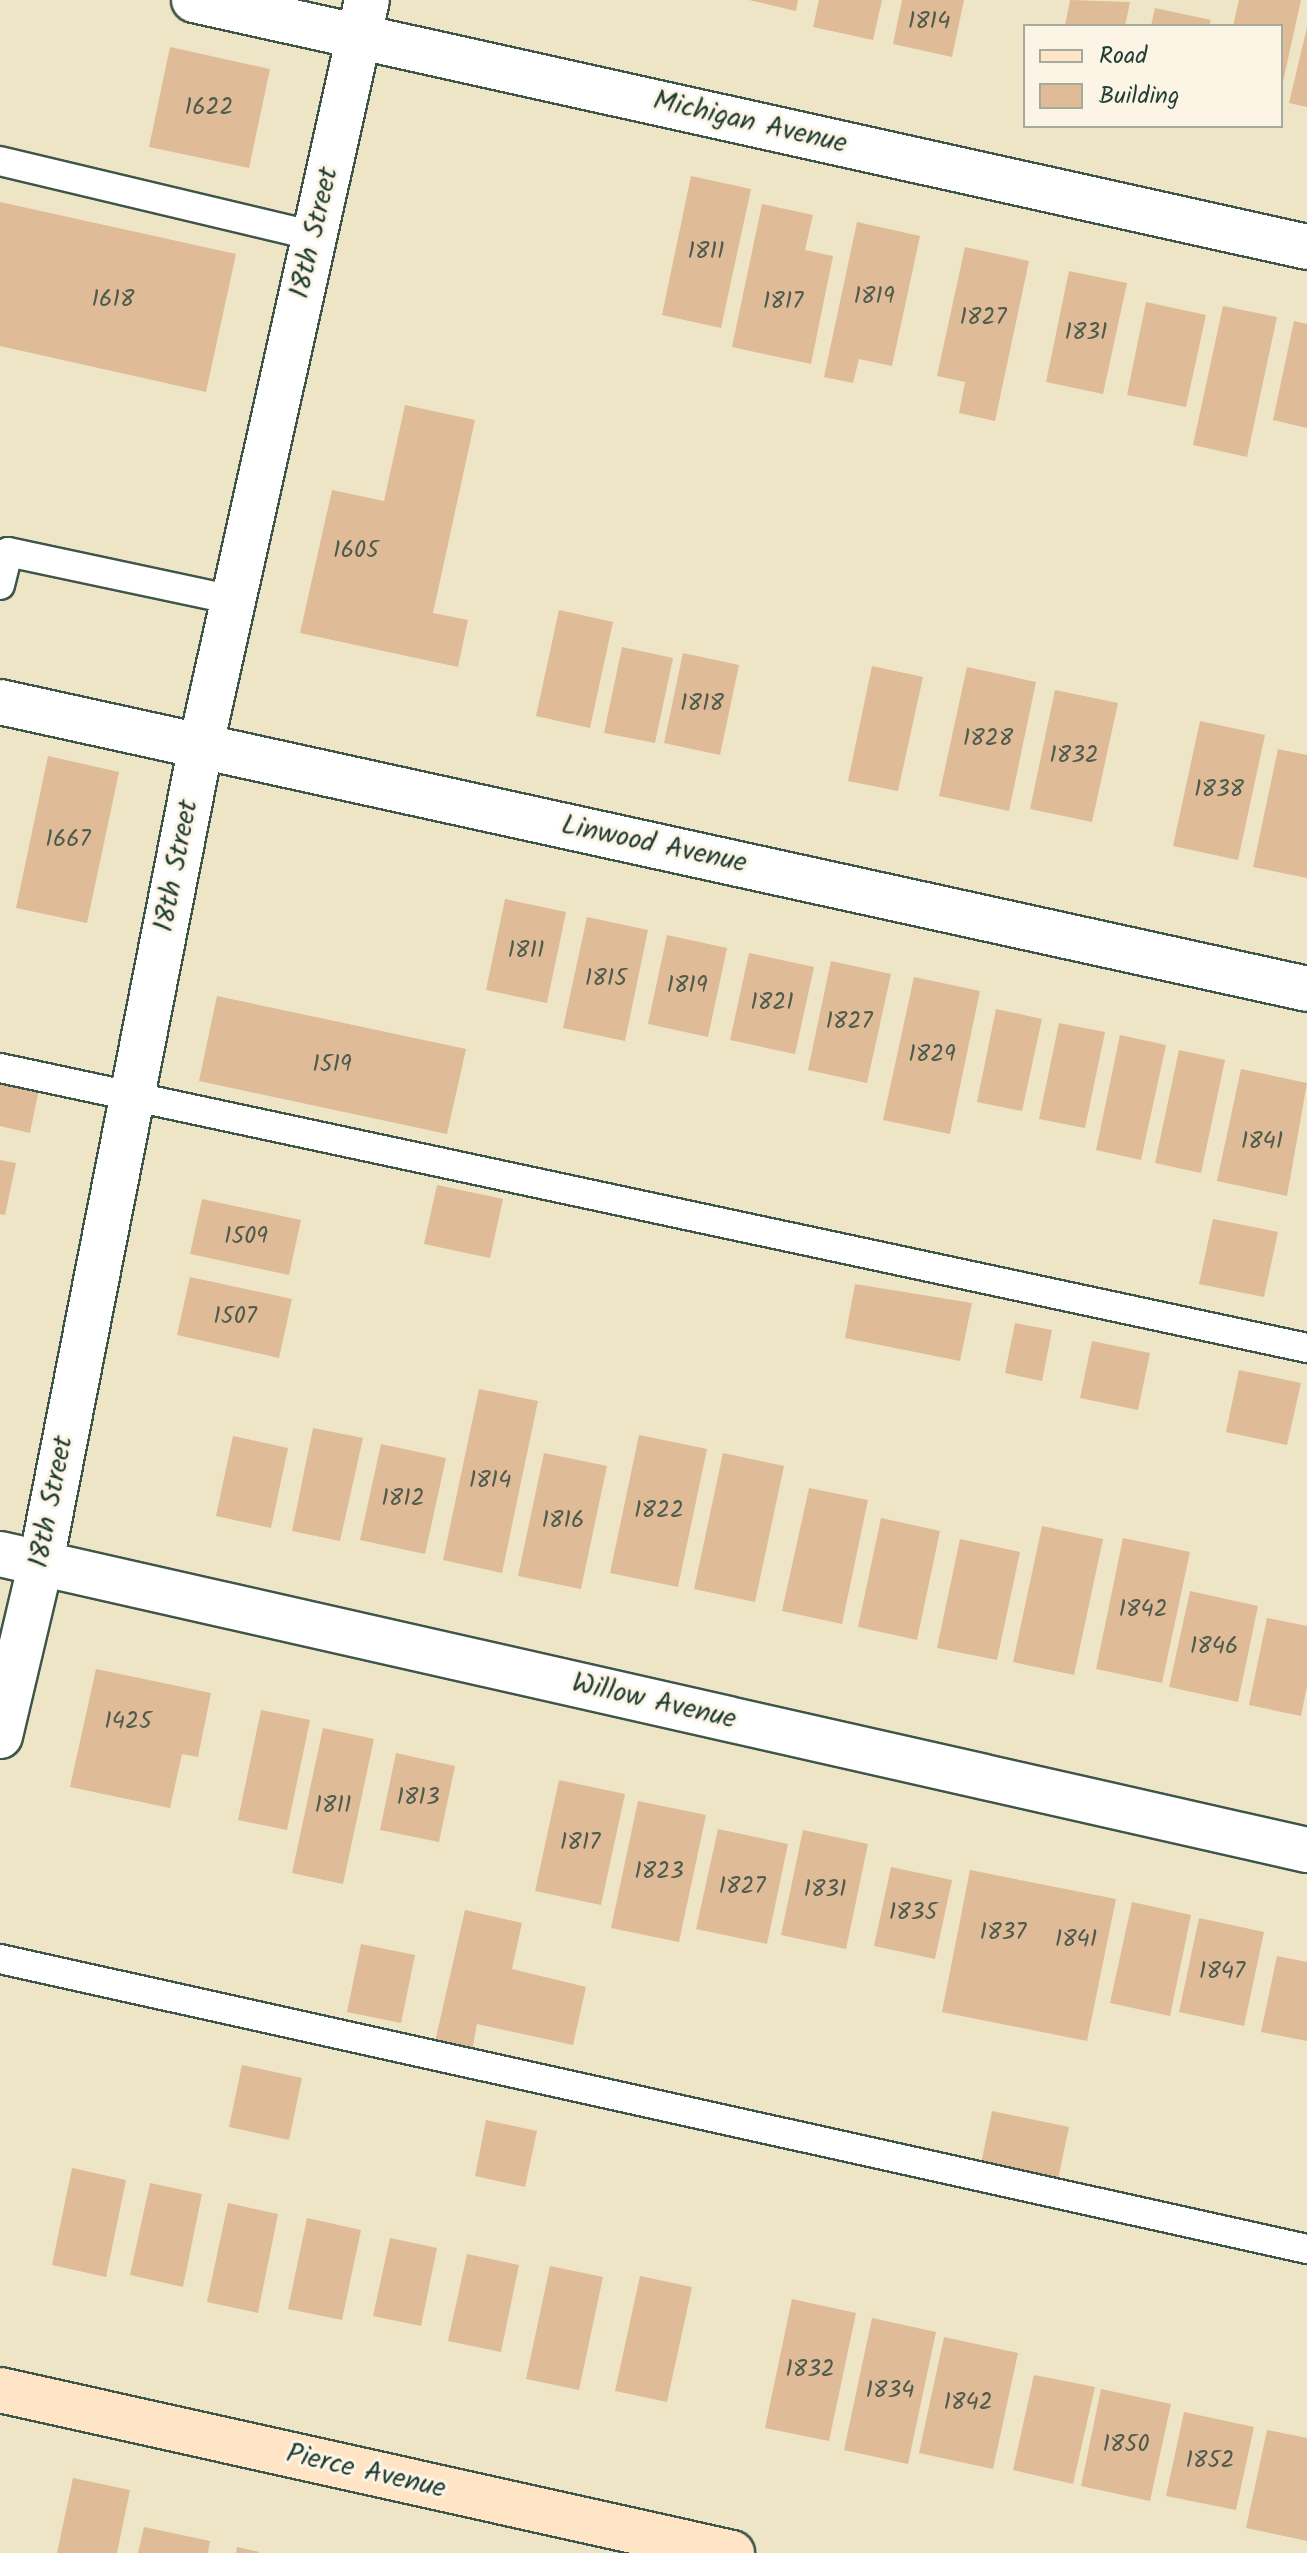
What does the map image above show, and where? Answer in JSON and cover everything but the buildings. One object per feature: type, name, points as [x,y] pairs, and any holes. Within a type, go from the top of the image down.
[{"type":"street","name":"Michigan Avenue","points":[[194,0],[363,18],[1307,247]]},
{"type":"street","name":"18th Street","points":[[0,1736],[20,1558],[132,1096],[201,745],[363,18]]},
{"type":"street","name":"Linwood Avenue","points":[[0,702],[1307,989]]},
{"type":"street","name":"Willow Avenue","points":[[20,1558],[1307,1850]]},
{"type":"street","name":"Pierce Avenue","points":[[0,2390],[732,2553]]},
{"type":"lane","points":[[0,161],[314,236]]},
{"type":"lane","points":[[0,585],[4,551],[233,600]]},
{"type":"lane","points":[[0,1068],[1307,1348]]},
{"type":"lane","points":[[0,1959],[1307,2249]]}]
